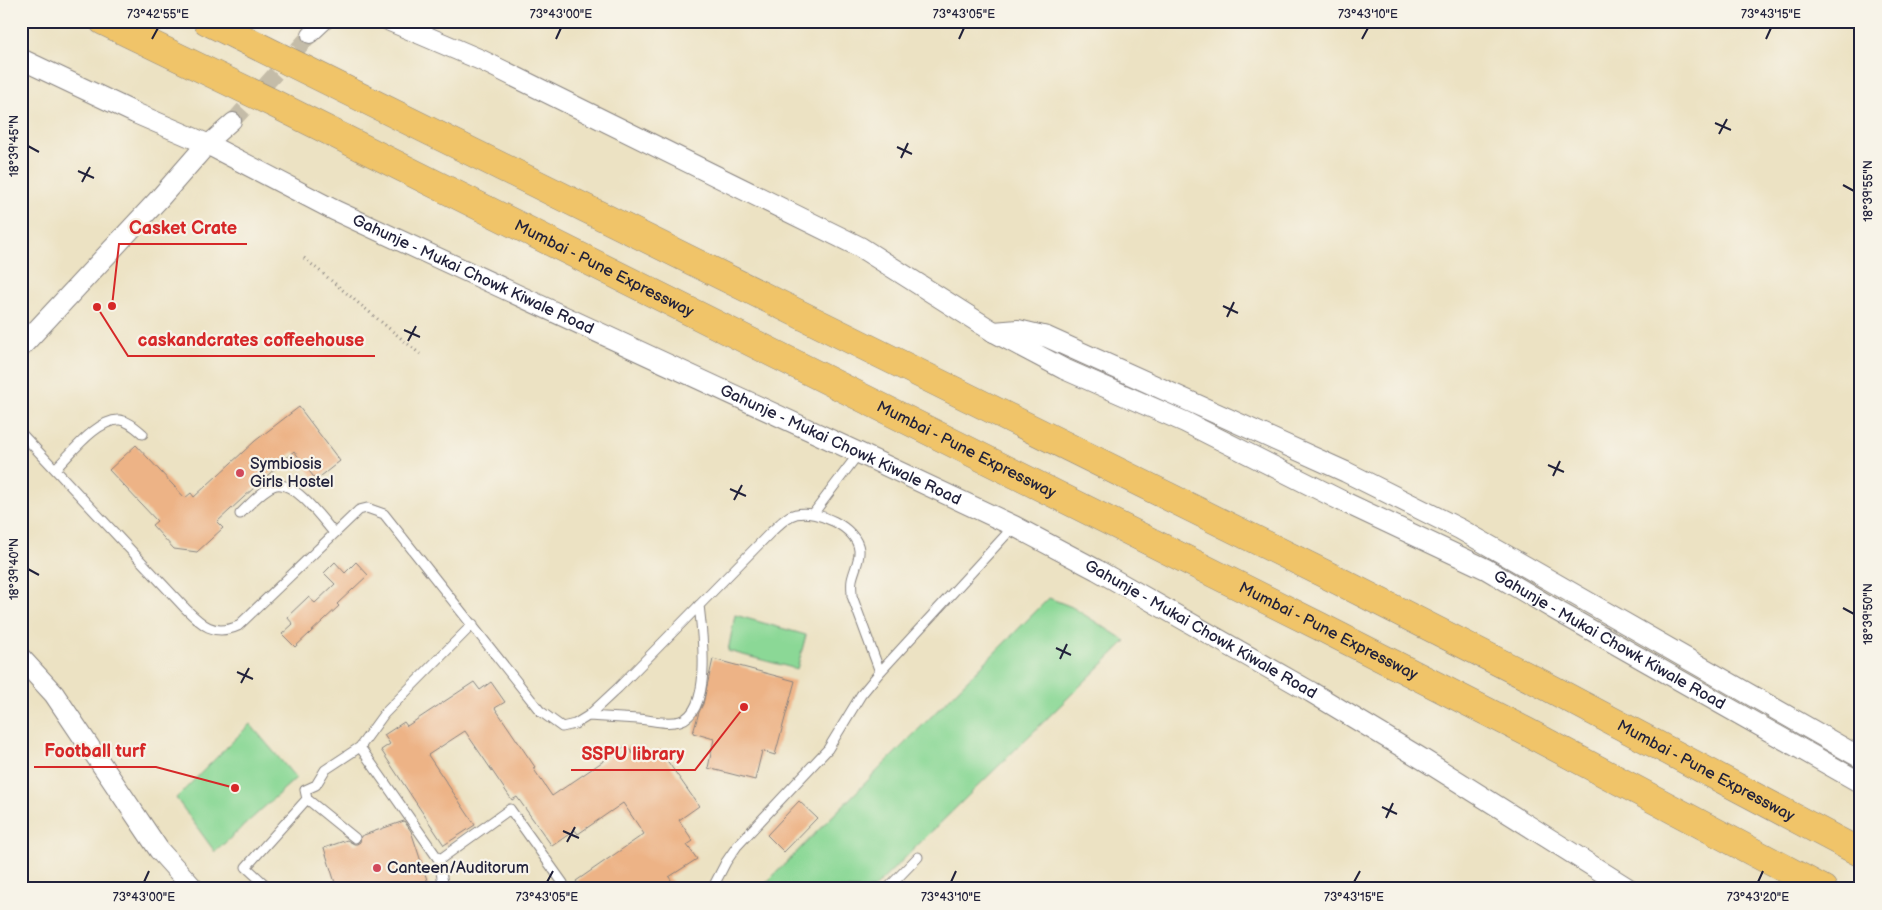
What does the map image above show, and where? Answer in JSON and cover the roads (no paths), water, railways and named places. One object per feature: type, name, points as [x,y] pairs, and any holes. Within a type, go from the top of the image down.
[{"type":"highway","name":"Mumbai - Pune Expressway","points":[[103,21],[276,104],[1326,629],[1525,731],[1823,889]]},
{"type":"highway","name":"Mumbai - Pune Expressway","points":[[207,21],[1339,580],[1861,853]]},
{"type":"street","points":[[310,35],[325,21]]},
{"type":"street","name":"Gahunje - Mukai Chowk Kiwale Road","points":[[390,21],[481,60],[860,247],[994,332],[1064,370],[1185,422],[1342,501],[1486,569],[1861,783]]},
{"type":"street","name":"Gahunje - Mukai Chowk Kiwale Road","points":[[21,59],[135,113],[207,144],[334,210],[1014,526],[1097,570],[1294,683],[1424,760],[1629,889]]},
{"type":"street","points":[[21,348],[160,199],[207,144],[234,121]]},
{"type":"street","points":[[994,332],[1018,330],[1047,337],[1346,472],[1460,529],[1861,758]]},
{"type":"street","points":[[21,658],[54,694],[159,850],[194,889]]},
{"type":"lane","points":[[55,469],[97,428],[107,422],[120,420],[130,423],[143,434]]},
{"type":"lane","points":[[21,433],[184,608],[199,622],[209,628],[228,630],[238,626],[359,510],[368,508],[384,514],[540,711],[562,727],[574,724],[588,716],[786,518],[797,513],[813,514],[832,520],[846,529],[856,540],[859,549],[852,583],[852,596],[880,672]]},
{"type":"lane","points":[[813,514],[859,453]]},
{"type":"lane","points":[[240,514],[264,491],[274,485],[284,484],[297,492],[334,533]]},
{"type":"lane","points":[[712,889],[726,862],[738,846],[828,749],[862,695],[880,672],[1014,526]]},
{"type":"lane","points":[[588,716],[668,723],[682,720],[692,713],[702,684],[703,640],[699,605]]},
{"type":"lane","points":[[354,838],[307,798],[305,790],[316,785],[325,770],[360,747],[384,714],[472,624]]},
{"type":"lane","points":[[360,747],[439,860],[444,889]]},
{"type":"lane","points":[[270,889],[246,867],[307,798]]},
{"type":"lane","points":[[439,860],[510,809],[563,884],[556,889]]},
{"type":"lane","points":[[887,889],[918,857]]},
{"type":"tunnel","points":[[233,121],[310,35]]},
{"type":"place","name":"Casket Crate","points":[[112,306]]},
{"type":"place","name":"caskandcrates coffeehouse","points":[[97,307]]},
{"type":"place","name":"Symbiosis Girls Hostel","points":[[240,473]]},
{"type":"place","name":"SSPU library","points":[[744,707]]},
{"type":"place","name":"Football turf","points":[[235,788]]},
{"type":"place","name":"Canteen/Auditorum","points":[[377,868]]}]
